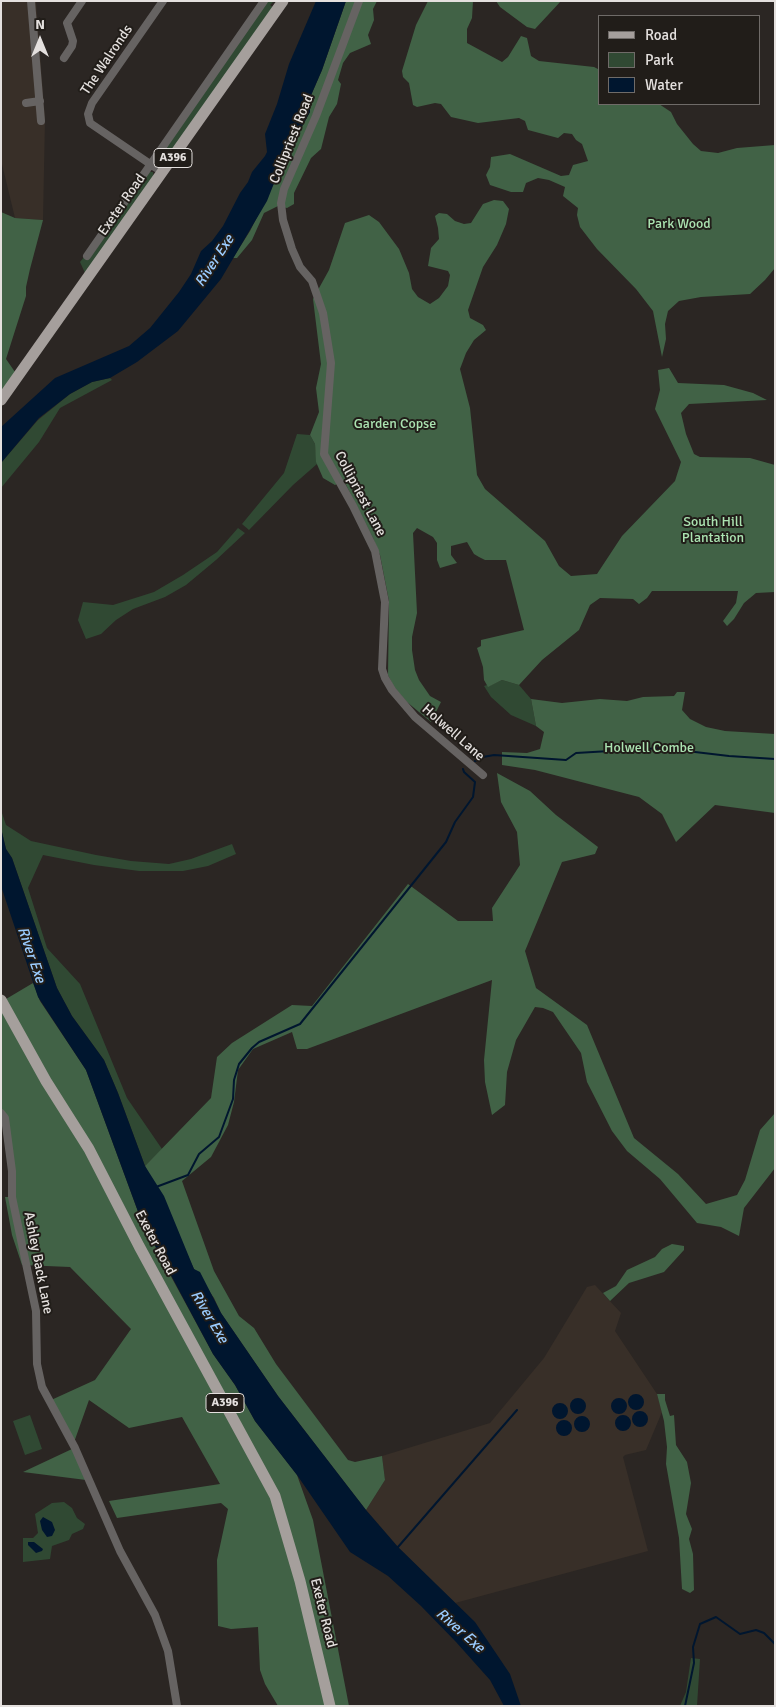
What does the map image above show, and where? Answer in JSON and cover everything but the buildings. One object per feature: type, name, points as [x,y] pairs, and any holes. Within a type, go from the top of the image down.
[{"type":"main road","name":"Exeter Road","points":[[1,400],[282,1]]},
{"type":"main road","name":"Exeter Road","points":[[1,1000],[46,1081],[89,1149],[139,1246],[275,1496],[300,1581],[330,1706]]},
{"type":"street","points":[[31,1],[41,121]]},
{"type":"street","points":[[64,58],[72,46],[67,24],[82,1]]},
{"type":"street","name":"The Walronds","points":[[162,172],[90,123],[88,114],[92,103],[163,1]]},
{"type":"street","points":[[87,256],[152,165],[264,1]]},
{"type":"street","name":"Collipriest Road","points":[[323,313],[312,281],[300,267],[292,249],[283,220],[281,203],[284,189],[316,116],[359,1]]},
{"type":"street","points":[[58,24],[67,24]]},
{"type":"street","points":[[26,103],[40,101]]},
{"type":"street","name":"Collipriest Lane","points":[[323,313],[331,363],[324,454],[375,551],[385,602],[382,669],[392,690],[408,709]]},
{"type":"street","name":"Holwell Lane","points":[[408,709],[483,775]]},
{"type":"street","name":"Ashley Back Lane","points":[[1,1113],[6,1118],[12,1171],[12,1197],[36,1311],[37,1364],[42,1387],[75,1448],[120,1551],[154,1615],[168,1651],[177,1706]]},
{"type":"shaded area","points":[[1,1],[36,1],[45,119],[43,220],[15,218],[1,160]]},
{"type":"shaded area","points":[[595,1285],[621,1313],[615,1331],[657,1394],[662,1412],[646,1450],[623,1457],[648,1551],[455,1603],[398,1547],[366,1510],[385,1480],[382,1456],[490,1423],[544,1358],[587,1287]]},
{"type":"green space","points":[[267,1],[277,1],[270,5],[274,8],[164,164],[158,164],[167,146]]},
{"type":"green space","points":[[346,1],[377,1],[373,9],[374,20],[368,35],[371,44],[350,53],[343,63],[338,80],[341,84],[337,104],[329,117],[321,149],[311,158],[294,193],[294,204],[287,208],[278,206],[264,213],[252,240],[237,258],[233,258],[250,231],[281,169],[290,146],[310,112],[309,100],[322,70]]},
{"type":"green space","name":"Park Wood","points":[[428,1],[473,1],[472,18],[467,29],[467,43],[502,62],[508,57],[521,36],[527,38],[531,56],[539,61],[598,69],[598,105],[660,105],[671,112],[677,124],[701,151],[718,153],[737,148],[775,145],[775,268],[750,294],[701,297],[679,301],[668,311],[665,324],[666,339],[662,357],[653,311],[636,289],[597,249],[580,227],[577,215],[578,208],[563,196],[565,187],[549,180],[538,178],[526,183],[523,192],[511,192],[490,185],[486,175],[490,167],[491,157],[510,154],[561,176],[569,175],[573,165],[588,161],[582,144],[572,134],[564,133],[558,138],[528,130],[525,121],[519,118],[478,123],[451,117],[441,104],[435,103],[417,107],[413,105],[409,83],[403,77],[402,71],[416,25]]},
{"type":"green space","points":[[496,1],[561,1],[535,29],[527,27],[500,7]]},
{"type":"green space","points":[[150,172],[153,172],[154,178],[85,273],[80,262],[84,257],[89,259]]},
{"type":"green space","name":"Garden Copse","points":[[494,200],[503,201],[509,209],[506,224],[497,245],[483,267],[468,310],[470,318],[483,325],[486,330],[474,340],[466,353],[460,369],[470,408],[477,475],[485,489],[545,541],[559,566],[571,576],[597,574],[622,536],[675,481],[681,462],[655,409],[660,390],[658,370],[669,368],[678,383],[724,385],[753,393],[767,400],[689,404],[681,413],[686,434],[694,454],[700,457],[750,458],[775,465],[775,592],[756,593],[744,603],[727,626],[723,621],[736,603],[738,591],[652,591],[639,604],[633,599],[600,598],[590,605],[579,630],[542,660],[519,685],[502,680],[488,687],[484,680],[483,667],[477,648],[481,646],[481,640],[524,630],[506,560],[485,560],[474,554],[467,542],[451,546],[451,555],[457,563],[440,568],[437,560],[437,543],[433,537],[417,528],[413,533],[417,613],[412,637],[412,650],[415,670],[419,680],[430,696],[441,702],[431,722],[407,702],[394,687],[388,675],[389,601],[380,555],[373,538],[344,481],[335,485],[323,478],[316,462],[315,444],[310,435],[319,412],[316,388],[321,364],[313,299],[329,270],[345,223],[369,215],[379,222],[399,249],[409,273],[412,289],[418,297],[430,304],[439,298],[448,286],[450,275],[448,271],[428,266],[431,248],[439,239],[435,216],[439,213],[447,214],[455,221],[464,224],[471,223],[483,204]]},
{"type":"green space","points":[[1,212],[15,218],[43,220],[30,269],[26,296],[6,359],[15,372],[1,393]]},
{"type":"green space","points":[[110,378],[112,380],[60,408],[39,442],[1,488],[1,463],[38,420],[70,394],[92,382]]},
{"type":"green space","points":[[297,434],[310,435],[315,444],[317,464],[293,485],[249,530],[242,524],[284,473]]},
{"type":"green space","points":[[238,528],[245,533],[186,585],[165,597],[133,609],[116,620],[101,634],[86,639],[78,620],[83,602],[113,605],[154,592],[217,552]]},
{"type":"green space","points":[[502,680],[519,685],[531,699],[536,726],[511,715],[491,697],[484,686],[489,686]]},
{"type":"green space","name":"Holwell Combe","points":[[677,692],[685,692],[682,710],[690,719],[706,727],[725,731],[775,734],[775,813],[715,805],[676,842],[662,814],[639,797],[535,770],[502,765],[502,752],[527,753],[540,749],[544,732],[536,726],[531,699],[562,703],[600,699],[627,701],[643,697],[674,696]]},
{"type":"green space","points":[[497,773],[530,791],[556,815],[598,847],[595,854],[562,862],[525,951],[536,988],[587,1025],[634,1138],[678,1174],[706,1204],[737,1195],[745,1180],[760,1130],[775,1113],[775,1168],[744,1208],[739,1236],[721,1227],[697,1223],[660,1179],[627,1151],[612,1131],[587,1082],[581,1053],[553,1012],[543,1008],[535,1007],[516,1040],[507,1072],[505,1105],[492,1115],[485,1082],[484,1060],[492,980],[307,1049],[297,1049],[292,1032],[253,1049],[238,1070],[234,1102],[228,1125],[211,1157],[182,1181],[214,1271],[239,1316],[254,1328],[276,1364],[348,1460],[355,1462],[382,1456],[385,1480],[366,1510],[278,1396],[221,1313],[214,1298],[194,1269],[145,1166],[211,1098],[217,1057],[232,1043],[292,1005],[312,1006],[408,884],[458,921],[493,921],[492,908],[520,865],[517,832],[501,802]]},
{"type":"green space","points":[[1,810],[6,825],[31,841],[131,861],[169,864],[191,859],[232,844],[236,854],[208,866],[183,871],[139,871],[43,855],[28,888],[47,948],[80,984],[127,1098],[162,1149],[145,1166],[104,1060],[72,1016],[57,988],[12,858],[6,849],[1,828]]},
{"type":"green space","points":[[33,983],[40,1001],[86,1070],[140,1217],[161,1258],[213,1354],[235,1385],[255,1421],[297,1475],[313,1520],[349,1706],[278,1706],[265,1684],[260,1670],[258,1627],[231,1629],[218,1626],[217,1560],[228,1509],[221,1503],[117,1518],[109,1501],[220,1484],[182,1417],[129,1428],[89,1400],[72,1448],[86,1480],[23,1472],[72,1449],[49,1401],[95,1380],[131,1329],[70,1267],[22,1265],[12,1235],[5,1197],[12,1197],[1,1113],[1,1002]]},
{"type":"green space","points":[[672,1244],[684,1246],[684,1250],[664,1272],[629,1283],[610,1301],[603,1293],[616,1286],[627,1270],[655,1257],[662,1249]]},
{"type":"green space","points":[[657,1394],[665,1394],[670,1416],[674,1415],[676,1445],[687,1462],[691,1483],[686,1514],[692,1529],[689,1539],[693,1554],[694,1590],[690,1593],[682,1589],[679,1538],[666,1464],[667,1447],[664,1421]]},
{"type":"green space","points":[[30,1415],[42,1449],[25,1455],[13,1421]]},
{"type":"green space","points":[[64,1502],[72,1508],[77,1518],[85,1524],[83,1529],[72,1534],[69,1540],[52,1546],[50,1559],[23,1562],[23,1538],[33,1538],[38,1533],[35,1514],[52,1503]]},
{"type":"green space","points":[[691,1658],[700,1659],[697,1706],[680,1706],[686,1692]]},
{"type":"water","name":"River Exe","points":[[316,1],[346,1],[322,70],[309,100],[310,112],[284,158],[267,201],[221,279],[178,331],[137,362],[110,378],[92,382],[70,394],[39,418],[1,463],[1,427],[55,378],[129,346],[150,328],[179,292],[191,274],[201,251],[212,241],[223,226],[252,172],[267,152],[265,134],[277,104],[289,64]]},
{"type":"water","name":"River Exe","points":[[1,828],[6,849],[12,858],[57,988],[72,1016],[104,1060],[145,1166],[164,1196],[194,1269],[200,1272],[221,1313],[278,1396],[366,1510],[398,1547],[475,1622],[510,1674],[521,1706],[504,1706],[490,1680],[421,1606],[388,1576],[350,1552],[297,1475],[255,1421],[235,1385],[213,1354],[140,1217],[86,1070],[38,997],[1,886]]},
{"type":"water","points":[[636,1394],[642,1396],[644,1402],[642,1408],[636,1410],[630,1408],[628,1402],[630,1396]]},
{"type":"water","points":[[578,1398],[584,1400],[586,1406],[584,1412],[578,1414],[572,1412],[570,1406],[572,1400]]},
{"type":"water","points":[[619,1398],[625,1400],[627,1406],[625,1412],[619,1414],[613,1412],[611,1406],[613,1400]]},
{"type":"water","points":[[560,1403],[566,1405],[568,1411],[566,1417],[560,1419],[554,1417],[552,1411],[554,1405]]},
{"type":"water","points":[[640,1411],[646,1413],[648,1419],[646,1425],[640,1427],[634,1425],[632,1419],[634,1413]]},
{"type":"water","points":[[623,1415],[629,1417],[631,1423],[629,1429],[623,1431],[617,1429],[615,1423],[617,1417]]},
{"type":"water","points":[[582,1416],[588,1418],[590,1424],[588,1430],[582,1432],[576,1430],[574,1424],[576,1418]]},
{"type":"water","points":[[564,1420],[570,1422],[572,1428],[570,1434],[564,1436],[558,1434],[556,1428],[558,1422]]},
{"type":"water","points":[[43,1517],[52,1522],[55,1530],[52,1536],[47,1537],[42,1530],[40,1521]]},
{"type":"water","points":[[28,1542],[34,1542],[43,1549],[42,1551],[36,1553],[28,1545]]},
{"type":"waterway","points":[[475,761],[494,755],[566,760],[576,753],[661,748],[775,759]]},
{"type":"waterway","points":[[156,1187],[188,1175],[199,1154],[219,1137],[233,1099],[234,1080],[239,1064],[259,1042],[300,1024],[446,842],[455,822],[473,797],[475,782],[463,769]]},
{"type":"waterway","points":[[398,1547],[517,1410]]},
{"type":"waterway","points":[[685,1706],[694,1663],[693,1647],[700,1624],[716,1617],[740,1634],[756,1630],[764,1633],[775,1644]]},
{"type":"park label","name":"South Hill Plantation","points":[[713,530]]}]
